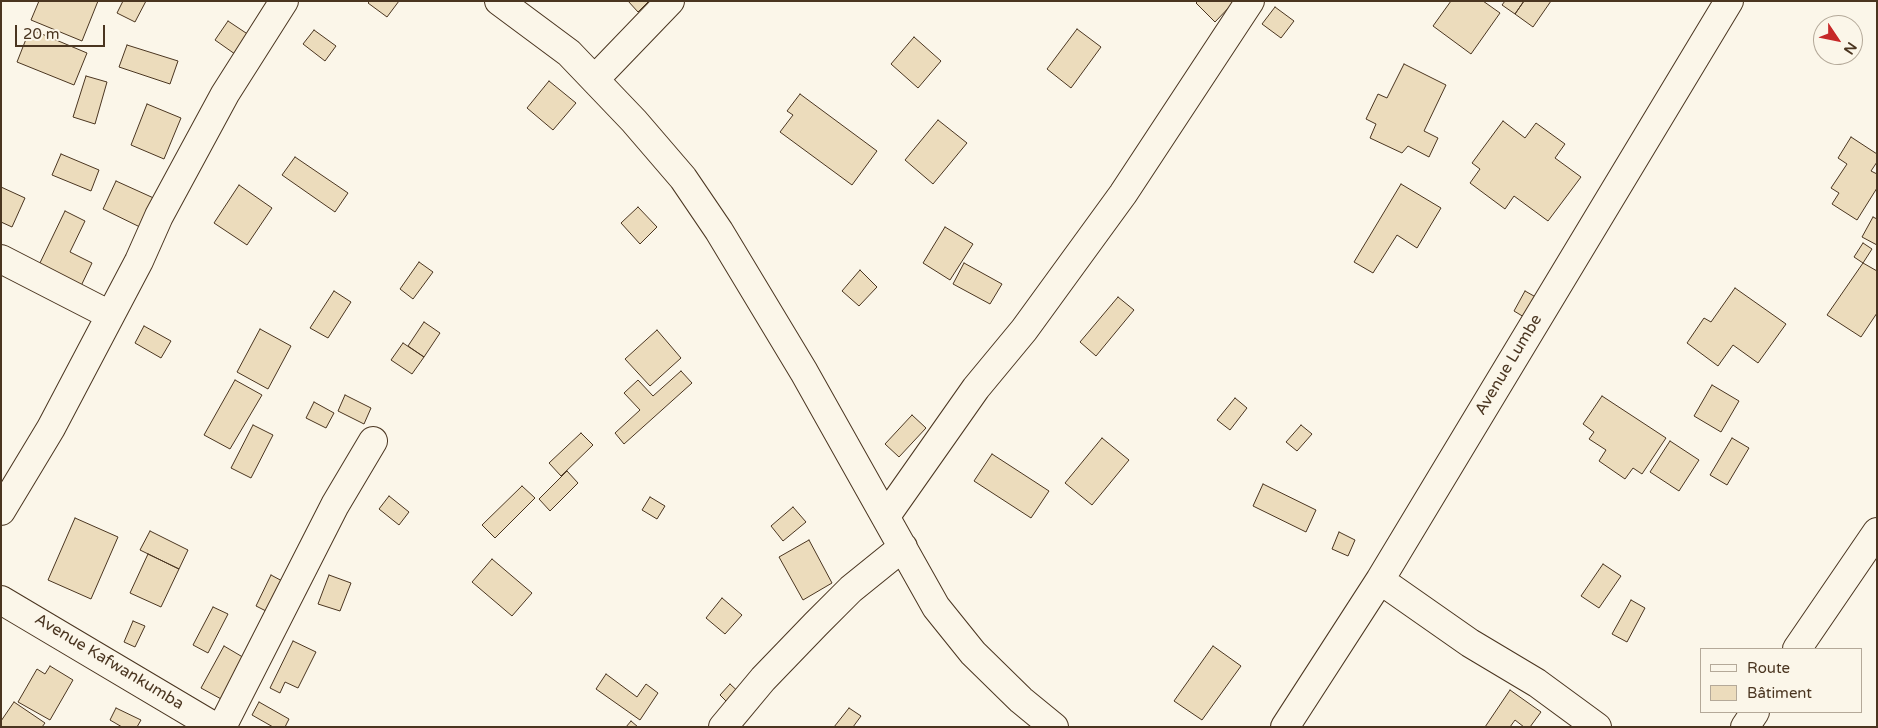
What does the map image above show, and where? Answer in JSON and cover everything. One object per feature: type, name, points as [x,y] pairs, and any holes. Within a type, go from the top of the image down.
[{"type":"street","points":[[1,511],[51,428],[159,216],[225,94],[284,1]]},
{"type":"street","points":[[499,1],[550,38],[595,79],[682,178],[719,230],[886,516],[936,607],[973,653],[1020,700],[1054,727]]},
{"type":"street","points":[[595,79],[670,1]]},
{"type":"street","points":[[886,516],[976,388],[1024,330],[1123,194],[1250,1]]},
{"type":"street","name":"Avenue Lumbe","points":[[1285,727],[1380,580],[1729,1]]},
{"type":"street","points":[[1,259],[110,315]]},
{"type":"street","points":[[222,727],[335,505],[373,441]]},
{"type":"street","points":[[1798,648],[1877,532]]},
{"type":"street","points":[[723,727],[763,679],[851,589],[903,547]]},
{"type":"street","points":[[1380,580],[1470,643],[1537,683],[1597,727]]},
{"type":"street","name":"Avenue Kafwankumba","points":[[1,600],[36,618],[215,727]]},
{"type":"street","points":[[1745,727],[1754,713]]},
{"type":"building","points":[[39,1],[98,1],[82,41],[31,20]]},
{"type":"building","points":[[123,1],[146,1],[135,22],[117,13]]},
{"type":"building","points":[[370,1],[399,1],[387,17],[368,3]]},
{"type":"building","points":[[628,1],[649,1],[638,12]]},
{"type":"building","points":[[1198,1],[1235,1],[1215,22],[1196,3]]},
{"type":"building","points":[[1451,1],[1483,1],[1500,13],[1471,54],[1433,26]]},
{"type":"building","points":[[1505,1],[1524,1],[1515,14],[1502,5]]},
{"type":"building","points":[[1524,1],[1551,1],[1533,27],[1515,14]]},
{"type":"building","points":[[1275,7],[1294,21],[1281,38],[1262,24]]},
{"type":"building","points":[[228,21],[255,39],[242,59],[215,40]]},
{"type":"building","points":[[30,29],[87,53],[74,85],[17,62]]},
{"type":"building","points":[[1077,29],[1101,47],[1071,88],[1047,69]]},
{"type":"building","points":[[314,30],[336,46],[325,61],[303,44]]},
{"type":"building","points":[[914,37],[941,61],[918,88],[891,64]]},
{"type":"building","points":[[127,45],[178,61],[170,84],[119,67]]},
{"type":"building","points":[[1404,64],[1446,85],[1424,131],[1438,138],[1429,157],[1408,146],[1402,153],[1370,138],[1376,124],[1366,119],[1378,94],[1387,98]]},
{"type":"building","points":[[86,76],[107,82],[95,124],[73,117]]},
{"type":"building","points":[[549,81],[576,103],[553,130],[527,108]]},
{"type":"building","points":[[800,94],[877,151],[852,185],[780,132],[793,115],[787,111]]},
{"type":"building","points":[[147,104],[181,118],[164,159],[131,145]]},
{"type":"building","points":[[938,120],[967,143],[933,184],[905,160]]},
{"type":"building","points":[[1503,121],[1525,138],[1536,123],[1565,144],[1555,158],[1581,177],[1548,221],[1514,196],[1505,209],[1470,183],[1480,169],[1472,163]]},
{"type":"building","points":[[1851,137],[1877,154],[1877,162],[1871,171],[1877,174],[1877,188],[1857,220],[1832,204],[1839,193],[1831,188],[1847,164],[1838,158]]},
{"type":"building","points":[[61,154],[99,170],[91,191],[52,175]]},
{"type":"building","points":[[295,157],[348,193],[335,212],[282,175]]},
{"type":"building","points":[[116,181],[158,200],[144,229],[103,209]]},
{"type":"building","points":[[1401,184],[1441,208],[1417,248],[1397,235],[1373,273],[1354,262]]},
{"type":"building","points":[[239,185],[272,208],[247,245],[214,223]]},
{"type":"building","points":[[1,187],[25,198],[12,227],[1,222]]},
{"type":"building","points":[[638,207],[657,227],[640,244],[621,223]]},
{"type":"building","points":[[65,211],[85,221],[70,252],[92,263],[80,288],[38,267]]},
{"type":"building","points":[[1873,217],[1877,219],[1877,245],[1862,237]]},
{"type":"building","points":[[945,227],[973,244],[950,280],[923,263]]},
{"type":"building","points":[[1863,243],[1872,249],[1863,263],[1854,257]]},
{"type":"building","points":[[419,262],[433,272],[413,299],[400,289]]},
{"type":"building","points":[[964,263],[1002,284],[990,304],[953,284]]},
{"type":"building","points":[[1863,263],[1877,271],[1877,313],[1861,337],[1827,315]]},
{"type":"building","points":[[860,270],[877,287],[859,306],[842,291]]},
{"type":"building","points":[[1735,288],[1786,324],[1758,363],[1733,345],[1718,366],[1687,343],[1704,318],[1711,322]]},
{"type":"building","points":[[334,291],[351,302],[328,338],[310,328]]},
{"type":"building","points":[[1525,291],[1541,300],[1529,320],[1514,311]]},
{"type":"building","points":[[1118,297],[1134,310],[1096,356],[1080,342]]},
{"type":"building","points":[[424,322],[440,333],[424,357],[408,346]]},
{"type":"building","points":[[144,326],[171,341],[161,358],[135,343]]},
{"type":"building","points":[[260,329],[291,346],[268,389],[237,372]]},
{"type":"building","points":[[657,330],[681,358],[650,386],[625,359]]},
{"type":"building","points":[[403,343],[424,357],[412,374],[391,360]]},
{"type":"building","points":[[681,371],[692,383],[624,444],[615,433],[640,410],[624,393],[638,380],[653,396]]},
{"type":"building","points":[[235,380],[262,395],[230,449],[204,435]]},
{"type":"building","points":[[1712,385],[1739,401],[1721,432],[1694,416]]},
{"type":"building","points":[[345,395],[371,408],[364,424],[338,411]]},
{"type":"building","points":[[1602,396],[1666,438],[1642,474],[1633,468],[1625,479],[1599,461],[1606,450],[1589,439],[1594,432],[1583,424]]},
{"type":"building","points":[[1235,398],[1247,408],[1230,430],[1217,420]]},
{"type":"building","points":[[314,402],[334,413],[326,428],[306,418]]},
{"type":"building","points":[[912,415],[926,428],[899,457],[885,444]]},
{"type":"building","points":[[253,425],[273,435],[251,478],[231,468]]},
{"type":"building","points":[[1301,425],[1312,434],[1297,451],[1286,442]]},
{"type":"building","points":[[581,433],[593,445],[561,476],[549,463]]},
{"type":"building","points":[[1102,438],[1129,460],[1092,505],[1065,483]]},
{"type":"building","points":[[1732,438],[1749,448],[1727,485],[1710,475]]},
{"type":"building","points":[[1670,441],[1699,460],[1679,491],[1650,472]]},
{"type":"building","points":[[992,454],[1049,491],[1031,518],[974,481]]},
{"type":"building","points":[[567,471],[578,483],[550,511],[539,499]]},
{"type":"building","points":[[1263,484],[1316,510],[1306,532],[1253,506]]},
{"type":"building","points":[[522,486],[535,498],[495,538],[482,525]]},
{"type":"building","points":[[389,496],[409,512],[399,525],[379,509]]},
{"type":"building","points":[[650,497],[665,506],[657,519],[642,510]]},
{"type":"building","points":[[793,507],[806,522],[783,541],[771,526]]},
{"type":"building","points":[[75,518],[118,537],[91,599],[48,580]]},
{"type":"building","points":[[150,531],[188,550],[179,569],[140,550]]},
{"type":"building","points":[[1339,532],[1355,540],[1348,556],[1332,549]]},
{"type":"building","points":[[809,540],[832,583],[803,600],[779,557]]},
{"type":"building","points":[[148,554],[179,569],[161,607],[130,593]]},
{"type":"building","points":[[492,559],[532,593],[512,616],[472,582]]},
{"type":"building","points":[[1603,564],[1621,576],[1599,608],[1581,596]]},
{"type":"building","points":[[271,575],[284,582],[268,612],[256,606]]},
{"type":"building","points":[[329,575],[351,583],[340,611],[318,604]]},
{"type":"building","points":[[722,598],[742,615],[725,634],[706,618]]},
{"type":"building","points":[[1631,600],[1645,608],[1627,642],[1612,634]]},
{"type":"building","points":[[213,607],[228,614],[208,653],[193,645]]},
{"type":"building","points":[[133,621],[145,626],[135,647],[124,642]]},
{"type":"building","points":[[293,641],[316,652],[298,688],[285,682],[280,693],[270,688]]},
{"type":"building","points":[[224,646],[246,659],[223,700],[201,688]]},
{"type":"building","points":[[1213,646],[1241,666],[1202,720],[1174,701]]},
{"type":"building","points":[[50,666],[73,680],[50,720],[18,702],[37,669],[45,674]]},
{"type":"building","points":[[606,674],[637,697],[646,684],[658,693],[640,720],[596,689]]},
{"type":"building","points":[[730,684],[743,696],[732,707],[720,695]]},
{"type":"building","points":[[1510,690],[1541,712],[1530,727],[1524,727],[1515,720],[1510,727],[1485,727]]},
{"type":"building","points":[[14,702],[45,723],[42,727],[1,727],[1,721]]},
{"type":"building","points":[[259,702],[289,719],[285,727],[273,727],[252,715]]},
{"type":"building","points":[[116,708],[141,720],[137,727],[122,727],[110,720]]},
{"type":"building","points":[[849,708],[861,716],[853,727],[834,727]]},
{"type":"building","points":[[631,721],[638,727],[626,727]]}]
